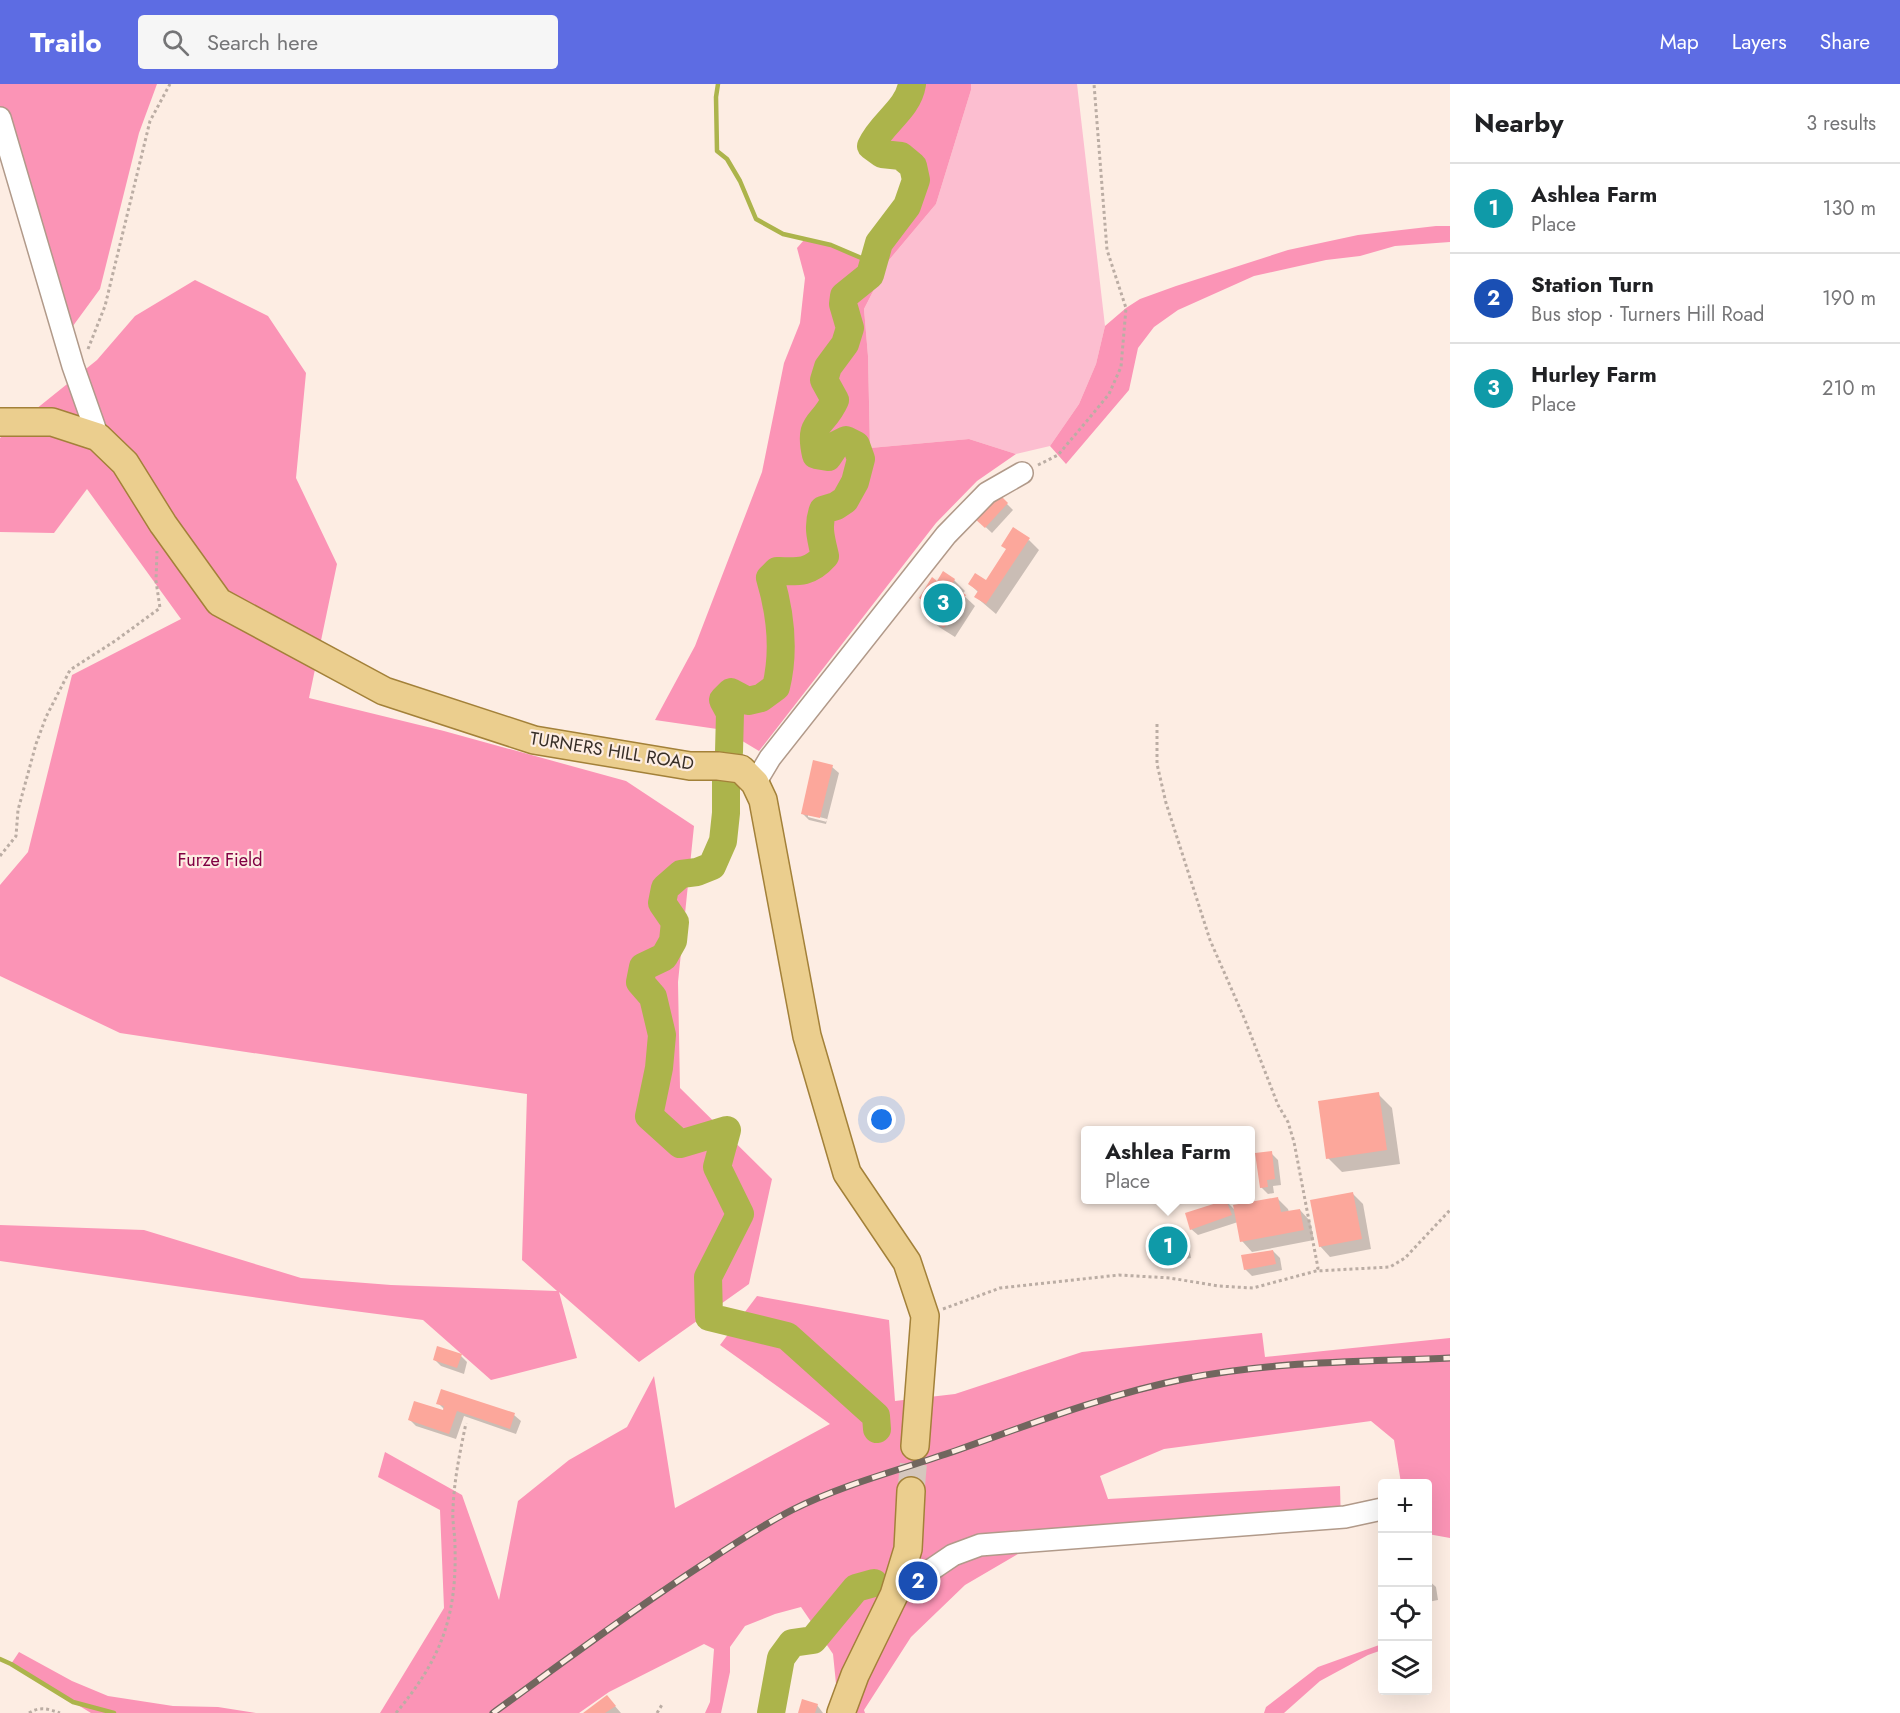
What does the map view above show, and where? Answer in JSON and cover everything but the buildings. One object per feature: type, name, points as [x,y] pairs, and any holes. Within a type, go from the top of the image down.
[{"type":"main road","points":[[0,422],[52,422],[98,437]]},
{"type":"main road","name":"TURNERS HILL ROAD","points":[[98,437],[125,464],[163,524],[219,602],[384,691],[534,740],[690,766],[741,769],[755,783]]},
{"type":"main road","points":[[755,783],[763,800],[807,1036],[847,1173],[907,1262],[925,1316],[915,1446]]},
{"type":"main road","points":[[842,1713],[855,1675],[894,1595],[908,1550],[911,1491]]},
{"type":"street","points":[[0,118],[73,366],[98,437]]},
{"type":"street","points":[[755,783],[770,758],[946,535],[987,493],[1022,473]]},
{"type":"street","points":[[894,1595],[953,1555],[980,1545],[1345,1517],[1378,1510]]},
{"type":"path","points":[[73,366],[82,364],[105,306],[150,121],[170,84]]},
{"type":"path","points":[[1022,473],[1058,455],[1109,394],[1121,367],[1126,308],[1107,250],[1094,84]]},
{"type":"path","points":[[0,856],[16,836],[18,810],[36,744],[46,717],[70,670],[160,608],[156,581],[157,529],[163,524]]},
{"type":"path","points":[[1157,724],[1157,764],[1166,803],[1207,930],[1278,1105],[1288,1122],[1294,1142],[1318,1268],[1316,1271]]},
{"type":"path","points":[[925,1316],[1000,1288],[1119,1275],[1170,1278],[1218,1286],[1253,1288],[1316,1271],[1390,1267],[1405,1258],[1450,1210]]},
{"type":"path","points":[[396,1713],[415,1690],[436,1654],[450,1616],[455,1578],[453,1511],[455,1484],[466,1423]]},
{"type":"path","points":[[657,1713],[663,1704]]},
{"type":"path","points":[[29,1713],[39,1708],[47,1708],[60,1713]]},
{"type":"shaded area","points":[[971,84],[1077,84],[1105,326],[1096,364],[1079,404],[1050,446],[1016,454],[969,439],[870,448],[868,356],[864,309],[889,260],[936,204]]},
{"type":"green space","points":[[0,84],[157,84],[139,133],[100,289],[59,345],[0,154]]},
{"type":"green space","points":[[912,84],[971,84],[971,90],[936,204],[889,260],[864,309],[868,356],[870,448],[969,439],[1016,454],[977,481],[936,523],[759,751],[724,730],[655,720],[695,646],[762,472],[784,363],[800,323],[805,278],[797,248],[804,240],[831,245],[873,263],[879,243],[907,206],[916,180],[913,166],[901,156],[882,154],[871,146],[881,130],[900,109],[910,93]]},
{"type":"green space","points":[[1450,226],[1450,242],[1395,246],[1360,256],[1326,260],[1254,276],[1178,310],[1154,327],[1138,348],[1129,390],[1066,464],[1050,446],[1079,404],[1096,364],[1105,326],[1140,299],[1288,250],[1358,235]]},
{"type":"green space","name":"Furze Field","points":[[195,280],[268,316],[306,373],[296,478],[337,564],[309,698],[444,731],[626,781],[694,826],[678,982],[680,1088],[772,1179],[749,1284],[639,1362],[559,1292],[577,1358],[491,1380],[423,1320],[0,1261],[0,1225],[144,1230],[301,1278],[391,1285],[557,1291],[522,1260],[527,1094],[120,1033],[0,976],[0,885],[28,852],[72,675],[181,619],[87,489],[54,533],[0,532],[0,438],[97,360],[135,316]]},
{"type":"green space","points":[[757,1296],[889,1320],[895,1401],[955,1394],[1082,1352],[1262,1333],[1265,1357],[1450,1338],[1450,1538],[1432,1535],[1432,1479],[1400,1479],[1394,1440],[1371,1421],[1164,1449],[1100,1476],[1108,1499],[1340,1486],[1341,1526],[1023,1551],[965,1585],[911,1637],[864,1710],[865,1713],[839,1713],[833,1654],[801,1607],[745,1626],[730,1647],[730,1672],[721,1713],[705,1713],[710,1702],[714,1649],[704,1644],[609,1692],[579,1713],[380,1713],[444,1608],[440,1510],[378,1477],[385,1452],[462,1495],[499,1600],[518,1501],[569,1460],[627,1427],[654,1376],[675,1508],[830,1424],[720,1345]]},
{"type":"green space","points":[[1378,1645],[1378,1651],[1320,1681],[1284,1713],[1264,1713],[1266,1707],[1318,1667]]},
{"type":"green space","points":[[19,1652],[72,1681],[108,1696],[173,1706],[218,1707],[256,1713],[91,1713],[11,1664]]},
{"type":"waterway","points":[[718,84],[716,97],[717,151],[727,159],[740,181],[756,219],[783,234],[831,245],[873,263]]},
{"type":"waterway","points":[[729,752],[730,713],[723,700],[731,692],[748,701],[761,698],[776,687],[781,646],[777,605],[770,578],[777,571],[798,571],[820,562],[825,556],[820,527],[823,510],[845,500],[855,482],[861,459],[856,445],[846,440],[836,445],[828,457],[816,455],[814,435],[815,429],[835,400],[824,380],[828,367],[845,344],[850,328],[843,304],[844,296],[870,275],[879,243],[907,206],[916,180],[913,166],[901,156],[882,154],[871,146],[881,130],[900,109],[910,93],[912,84]]},
{"type":"waterway","points":[[726,781],[723,841],[712,866],[697,872],[681,874],[665,888],[662,903],[675,922],[673,941],[664,957],[643,967],[640,982],[653,997],[662,1035],[659,1068],[649,1116],[680,1144],[727,1130],[717,1167],[740,1214],[708,1277],[709,1317],[787,1336],[876,1416],[877,1429]]},
{"type":"waterway","points":[[771,1713],[781,1658],[792,1643],[813,1640],[856,1588],[874,1583]]},
{"type":"waterway","points":[[0,1659],[73,1702],[114,1713]]},
{"type":"tunnel","points":[[911,1491],[915,1446]]},
{"type":"railway","points":[[493,1713],[623,1619],[735,1543],[792,1510],[850,1486],[1095,1402],[1184,1379],[1283,1366],[1450,1358]]},
{"type":"place","name":"Hurley Farm","points":[[943,603]]},
{"type":"place","name":"Ashlea Farm","points":[[1168,1246]]},
{"type":"place","name":"Station Turn","points":[[918,1581]]}]
